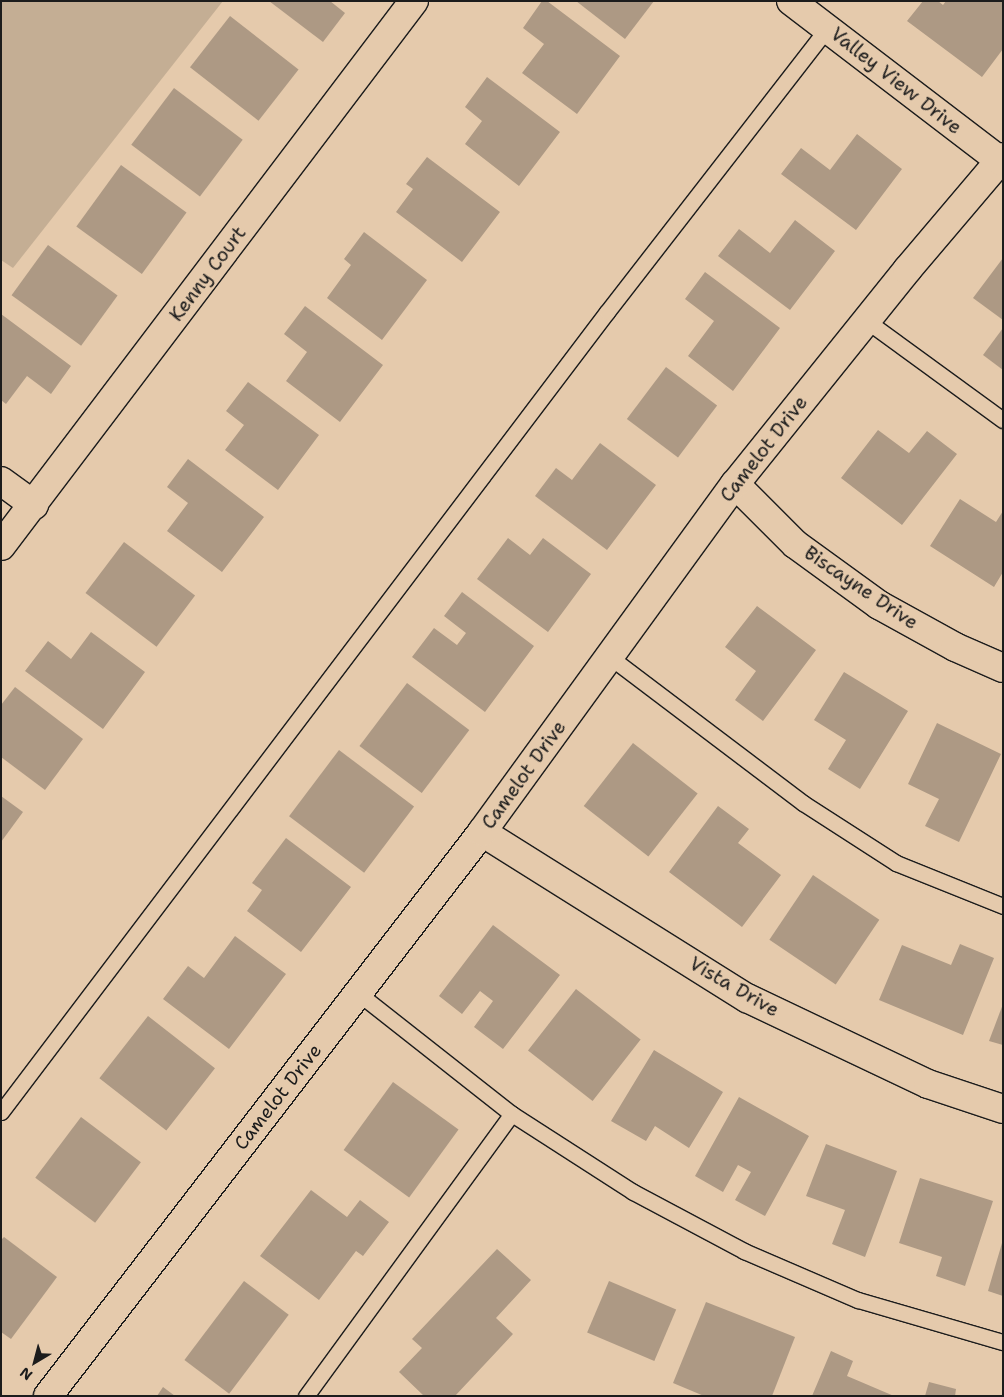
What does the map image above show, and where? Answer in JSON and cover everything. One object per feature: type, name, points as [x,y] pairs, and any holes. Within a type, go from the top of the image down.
[{"type":"street","name":"Kenny Court","points":[[1,546],[34,505],[414,1]]},
{"type":"street","name":"Valley View Drive","points":[[791,1],[828,27],[1002,161]]},
{"type":"street","name":"Camelot Drive","points":[[48,1396],[482,832],[735,484],[866,320],[1002,161]]},
{"type":"street","points":[[1,481],[34,505]]},
{"type":"street","name":"Biscayne Drive","points":[[735,484],[795,544],[879,605],[955,647],[1003,668]]},
{"type":"street","name":"Vista Drive","points":[[482,832],[747,998],[928,1084],[1003,1109]]},
{"type":"lane","points":[[1,1112],[607,312],[828,27]]},
{"type":"lane","points":[[866,320],[1003,420]]},
{"type":"lane","points":[[610,657],[803,803],[896,863],[1003,906]]},
{"type":"lane","points":[[358,993],[512,1114],[633,1192],[744,1251],[858,1300],[1003,1342]]},
{"type":"lane","points":[[306,1396],[512,1114]]},
{"type":"shaded area","points":[[1,1],[223,1],[13,268],[1,260]]},
{"type":"building","points":[[269,1],[330,1],[345,13],[323,42]]},
{"type":"building","points":[[542,1],[547,1],[620,56],[577,114],[522,73],[544,44],[523,28]]},
{"type":"building","points":[[576,1],[654,1],[625,39]]},
{"type":"building","points":[[923,1],[938,1],[943,5],[946,1],[1003,1],[1003,49],[982,77],[907,21]]},
{"type":"building","points":[[230,16],[299,70],[259,121],[190,67]]},
{"type":"building","points":[[487,77],[560,132],[519,186],[465,144],[482,121],[465,107]]},
{"type":"building","points":[[174,88],[243,140],[200,196],[131,145]]},
{"type":"building","points":[[857,134],[902,169],[856,230],[781,174],[801,148],[830,170]]},
{"type":"building","points":[[427,157],[500,212],[462,262],[396,212],[413,189],[406,184]]},
{"type":"building","points":[[121,165],[187,213],[142,274],[76,226]]},
{"type":"building","points":[[795,220],[835,251],[790,310],[718,256],[739,229],[770,253]]},
{"type":"building","points":[[364,232],[427,280],[382,340],[327,298],[351,265],[344,259]]},
{"type":"building","points":[[48,245],[118,296],[81,346],[12,295]]},
{"type":"building","points":[[1003,258],[1003,320],[973,298]]},
{"type":"building","points":[[705,272],[780,328],[733,391],[688,356],[714,321],[685,299]]},
{"type":"building","points":[[305,306],[383,365],[340,422],[286,381],[307,352],[284,334]]},
{"type":"building","points":[[1,314],[71,366],[51,394],[27,376],[6,404],[1,400]]},
{"type":"building","points":[[1003,328],[1003,370],[983,355]]},
{"type":"building","points":[[666,367],[717,406],[678,457],[627,419]]},
{"type":"building","points":[[248,382],[319,435],[278,490],[225,450],[244,425],[226,411]]},
{"type":"building","points":[[878,430],[909,453],[927,431],[957,454],[902,525],[841,478]]},
{"type":"building","points":[[600,443],[656,485],[607,550],[535,496],[556,468],[572,480]]},
{"type":"building","points":[[188,459],[264,517],[222,572],[167,531],[188,503],[167,487]]},
{"type":"building","points":[[960,499],[996,522],[1003,511],[1003,572],[994,587],[930,546]]},
{"type":"building","points":[[508,538],[530,555],[543,538],[591,574],[548,632],[477,579]]},
{"type":"building","points":[[124,542],[195,596],[157,647],[85,593]]},
{"type":"building","points":[[462,592],[534,646],[485,712],[412,657],[434,628],[457,645],[466,633],[444,616]]},
{"type":"building","points":[[757,606],[816,650],[763,721],[735,700],[756,671],[725,647]]},
{"type":"building","points":[[91,632],[145,672],[103,729],[25,671],[48,641],[71,659]]},
{"type":"building","points":[[844,672],[908,711],[860,789],[828,769],[846,740],[814,720]]},
{"type":"building","points":[[407,683],[469,730],[422,793],[359,746]]},
{"type":"building","points":[[15,687],[83,739],[45,790],[1,757],[1,705]]},
{"type":"building","points":[[937,723],[1001,754],[959,842],[925,826],[939,799],[908,784]]},
{"type":"building","points":[[633,743],[698,793],[648,857],[584,806]]},
{"type":"building","points":[[339,750],[414,807],[364,873],[289,816]]},
{"type":"building","points":[[1,796],[23,812],[1,842]]},
{"type":"building","points":[[718,806],[749,829],[738,843],[781,875],[742,927],[669,872]]},
{"type":"building","points":[[286,838],[351,887],[301,952],[247,911],[262,890],[252,883]]},
{"type":"building","points":[[813,875],[879,920],[836,984],[769,940]]},
{"type":"building","points":[[493,925],[560,975],[503,1049],[474,1027],[493,1001],[480,991],[462,1014],[439,996]]},
{"type":"building","points":[[235,936],[286,974],[229,1049],[163,999],[188,966],[204,978]]},
{"type":"building","points":[[960,944],[994,958],[963,1035],[879,1000],[902,945],[951,965]]},
{"type":"building","points":[[576,989],[641,1039],[593,1101],[528,1050]]},
{"type":"building","points":[[1003,1004],[1003,1045],[989,1041]]},
{"type":"building","points":[[148,1016],[215,1068],[166,1131],[99,1078]]},
{"type":"building","points":[[654,1050],[723,1092],[689,1148],[655,1126],[646,1141],[611,1121]]},
{"type":"building","points":[[393,1082],[459,1130],[409,1198],[344,1150]]},
{"type":"building","points":[[739,1097],[809,1136],[765,1216],[735,1200],[751,1172],[738,1165],[723,1192],[695,1176]]},
{"type":"building","points":[[81,1117],[141,1162],[95,1223],[35,1178]]},
{"type":"building","points":[[826,1144],[897,1171],[865,1257],[832,1244],[845,1210],[806,1196]]},
{"type":"building","points":[[920,1178],[993,1201],[965,1286],[936,1276],[942,1257],[899,1243]]},
{"type":"building","points":[[311,1190],[347,1217],[360,1200],[389,1222],[363,1256],[356,1251],[319,1300],[260,1256]]},
{"type":"building","points":[[4,1237],[57,1277],[11,1339],[1,1332],[1,1240]]},
{"type":"building","points":[[1003,1243],[1003,1296],[988,1291]]},
{"type":"building","points":[[497,1249],[531,1280],[496,1318],[513,1334],[455,1396],[424,1396],[399,1372],[422,1348],[412,1339]]},
{"type":"building","points":[[244,1281],[289,1315],[229,1394],[184,1360]]},
{"type":"building","points":[[609,1281],[676,1310],[654,1361],[587,1333]]},
{"type":"building","points":[[706,1302],[795,1337],[772,1396],[704,1396],[673,1383]]},
{"type":"building","points":[[831,1351],[853,1361],[847,1376],[894,1396],[812,1396]]},
{"type":"building","points":[[929,1382],[956,1389],[955,1396],[925,1396]]},
{"type":"building","points":[[163,1387],[175,1396],[157,1396]]}]
